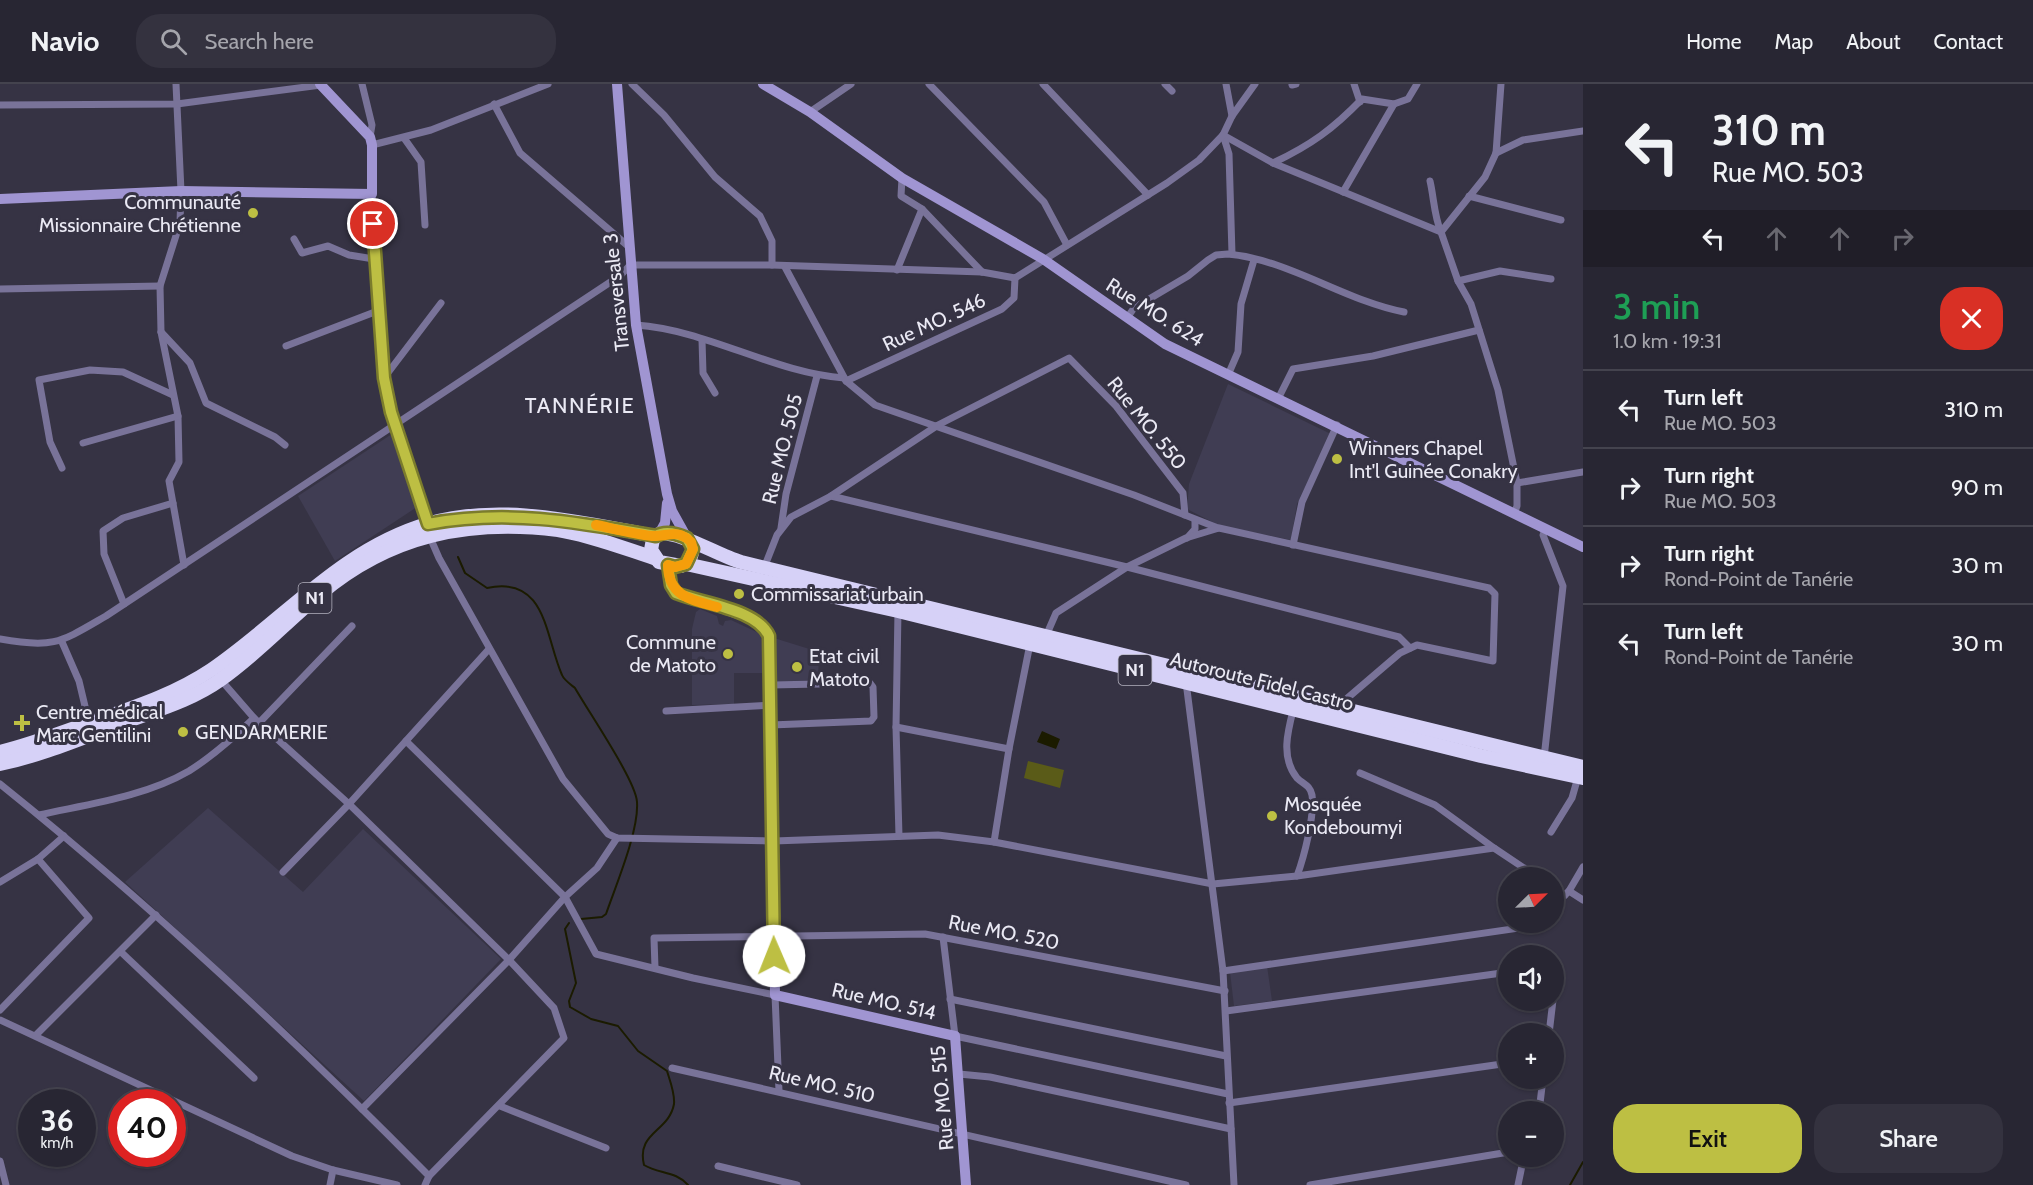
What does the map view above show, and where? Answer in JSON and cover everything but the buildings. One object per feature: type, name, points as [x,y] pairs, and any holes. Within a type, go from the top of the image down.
[{"type":"highway","name":"N1","points":[[0,764],[32,755],[182,700],[220,680],[332,585],[369,561],[429,529],[460,518],[502,515],[562,519],[657,535]]},
{"type":"highway","name":"N1","points":[[0,752],[89,723],[178,690],[226,659],[315,585],[360,554],[401,533],[429,529],[500,527],[559,531],[654,558]]},
{"type":"highway","points":[[669,533],[689,540],[693,549],[686,564],[675,567],[654,558],[651,544],[657,535],[669,533]]},
{"type":"highway","name":"Autoroute Fidel Castro","points":[[689,540],[762,573],[898,611],[1186,682],[1294,704],[1335,709],[1544,758],[1581,774]]},
{"type":"highway","name":"Autoroute Fidel Castro","points":[[686,564],[762,573],[1046,636],[1294,704],[1581,774]]},
{"type":"street","points":[[176,84],[181,191],[180,223],[160,286],[161,332],[178,416],[179,462],[169,481],[184,565]]},
{"type":"street","points":[[362,84],[372,125],[374,259],[384,378],[394,423],[438,558],[563,779],[608,834],[626,839],[774,841],[938,836],[994,842],[1213,884],[1297,876],[1494,848]]},
{"type":"street","points":[[371,141],[404,138],[548,84]]},
{"type":"street","name":"Transversale 3","points":[[617,84],[636,326],[667,494],[672,512],[689,540]]},
{"type":"street","points":[[632,84],[664,115],[715,177],[760,216],[772,241],[772,265]]},
{"type":"street","name":"Rue MO. 624","points":[[763,84],[810,112],[903,178],[1044,259],[1165,344],[1337,425],[1583,546]]},
{"type":"street","points":[[810,112],[850,84]]},
{"type":"street","points":[[928,84],[1044,202],[1067,245]]},
{"type":"street","points":[[1043,84],[1148,195]]},
{"type":"street","points":[[1165,84],[1172,91]]},
{"type":"street","points":[[1226,84],[1232,116]]},
{"type":"street","points":[[0,639],[46,645],[62,642],[184,565],[394,423],[621,275],[630,265],[772,265],[982,272],[1016,278],[1199,160],[1223,135],[1232,116],[1256,84]]},
{"type":"street","points":[[1354,84],[1360,102]]},
{"type":"street","points":[[1273,163],[1306,147],[1331,131],[1362,99],[1394,104],[1408,99],[1418,84]]},
{"type":"street","points":[[1441,232],[1485,177],[1496,153],[1501,84]]},
{"type":"street","points":[[0,105],[177,104],[321,85],[371,141]]},
{"type":"street","points":[[494,104],[520,153],[628,246]]},
{"type":"street","points":[[1343,192],[1394,104]]},
{"type":"street","points":[[1496,153],[1523,140],[1583,131]]},
{"type":"street","points":[[1223,135],[1273,163],[1441,232]]},
{"type":"street","points":[[1223,135],[1229,154],[1232,254]]},
{"type":"street","points":[[404,138],[421,162],[425,225]]},
{"type":"street","points":[[903,178],[901,195],[922,209],[982,272]]},
{"type":"street","points":[[1430,181],[1436,212],[1435,219],[1458,281],[1471,304],[1498,390],[1518,483],[1517,506],[1514,514]]},
{"type":"street","points":[[0,199],[181,191],[372,194]]},
{"type":"street","points":[[1469,196],[1561,220]]},
{"type":"street","points":[[897,270],[922,209]]},
{"type":"street","points":[[294,239],[302,253],[328,246],[350,255],[374,259]]},
{"type":"street","points":[[1127,318],[1134,308],[1188,276],[1216,255],[1232,254],[1304,276],[1376,307],[1404,312]]},
{"type":"street","points":[[1228,375],[1238,352],[1241,304],[1254,260]]},
{"type":"street","points":[[785,267],[845,380],[875,405],[938,425],[1219,528],[1489,588],[1495,594],[1493,661],[1417,645],[1400,653],[1335,709]]},
{"type":"street","points":[[1458,281],[1500,272],[1551,279]]},
{"type":"street","name":"Rue MO. 546","points":[[845,380],[1002,309],[1014,298],[1016,278]]},
{"type":"street","points":[[0,289],[160,286]]},
{"type":"street","points":[[384,378],[441,303]]},
{"type":"street","points":[[286,346],[380,310]]},
{"type":"street","points":[[636,326],[702,340],[818,376],[845,380]]},
{"type":"street","points":[[1278,399],[1293,369],[1373,356],[1479,330]]},
{"type":"street","points":[[161,332],[190,363],[206,403],[275,437],[285,445]]},
{"type":"street","points":[[702,340],[703,373],[715,393]]},
{"type":"street","name":"Rue MO. 550","points":[[938,425],[1069,358],[1116,406],[1184,493],[1185,515]]},
{"type":"street","points":[[62,468],[50,442],[39,380],[90,370],[123,372],[173,395]]},
{"type":"street","name":"Rue MO. 505","points":[[780,530],[786,494],[818,376]]},
{"type":"street","points":[[82,443],[178,416]]},
{"type":"street","points":[[762,573],[780,530],[791,517],[831,496],[938,425]]},
{"type":"street","points":[[1293,545],[1302,502],[1337,425]]},
{"type":"street","points":[[1518,483],[1583,472]]},
{"type":"street","name":"Transversale 3","points":[[657,535],[665,523],[667,494]]},
{"type":"street","points":[[831,496],[1127,567],[1399,637],[1410,648]]},
{"type":"street","points":[[124,604],[104,554],[104,531],[123,518],[173,503]]},
{"type":"street","points":[[1186,538],[1194,529],[1195,520]]},
{"type":"street","points":[[1046,636],[1056,613],[1127,567],[1186,538],[1219,528]]},
{"type":"street","points":[[1544,758],[1563,586],[1542,535],[1545,529]]},
{"type":"street","points":[[668,565],[671,585],[676,593],[747,615],[765,627],[769,636],[775,995],[779,1091]]},
{"type":"street","points":[[898,611],[896,727],[899,836]]},
{"type":"street","points":[[39,815],[158,786],[189,771],[257,720],[352,626]]},
{"type":"street","points":[[62,642],[79,681],[89,723]]},
{"type":"street","points":[[994,842],[1009,749],[1030,644]]},
{"type":"street","points":[[283,872],[349,804],[489,649]]},
{"type":"street","points":[[220,680],[257,720],[349,804],[509,960],[554,1008],[564,1038],[500,1106],[429,1176],[425,1185]]},
{"type":"street","points":[[1186,682],[1225,991],[1226,1056],[1234,1185]]},
{"type":"street","points":[[770,685],[870,683],[873,687],[874,717],[871,721],[860,722],[771,725]]},
{"type":"street","points":[[1294,704],[1285,736],[1286,747],[1296,777],[1306,783],[1312,793],[1309,823],[1297,876]]},
{"type":"street","points":[[666,711],[771,705]]},
{"type":"street","points":[[896,727],[1009,749]]},
{"type":"street","name":"Rue MO. 514","points":[[406,741],[565,897],[596,954],[955,1036],[1228,1094]]},
{"type":"street","points":[[1360,773],[1435,805],[1522,867]]},
{"type":"street","points":[[1551,832],[1572,798],[1581,774]]},
{"type":"street","points":[[0,784],[156,915],[362,1109],[429,1176]]},
{"type":"street","points":[[0,882],[38,859],[64,836]]},
{"type":"street","points":[[362,1109],[509,960],[565,897],[597,868],[617,838]]},
{"type":"street","points":[[0,1010],[89,918],[38,859]]},
{"type":"street","points":[[1564,896],[1583,867]]},
{"type":"street","points":[[1564,892],[1583,900]]},
{"type":"street","points":[[36,1035],[156,915]]},
{"type":"street","points":[[1223,971],[1498,931]]},
{"type":"street","name":"Rue MO. 520","points":[[655,968],[654,938],[925,934],[1225,991]]},
{"type":"street","name":"Rue MO. 515","points":[[943,937],[959,1074],[966,1185]]},
{"type":"street","points":[[121,952],[254,1078]]},
{"type":"street","points":[[1226,1011],[1498,974]]},
{"type":"street","points":[[950,999],[1226,1056]]},
{"type":"street","points":[[0,1020],[292,1156],[333,1170],[397,1185]]},
{"type":"street","points":[[1229,1103],[1498,1065]]},
{"type":"street","name":"Rue MO. 510","points":[[672,1068],[1186,1185]]},
{"type":"street","points":[[959,1074],[990,1077],[1231,1130]]},
{"type":"street","points":[[500,1106],[606,1148]]},
{"type":"street","points":[[1310,1185],[1498,1154]]},
{"type":"street","points":[[0,1161],[6,1185]]},
{"type":"street","points":[[718,1166],[797,1185]]},
{"type":"street","points":[[1518,1185],[1522,1167]]},
{"type":"street","points":[[330,1185],[333,1170]]},
{"type":"shaded area","points":[[1228,384],[1331,434],[1297,504],[1291,540],[1220,526],[1187,509],[1189,484]]},
{"type":"shaded area","points":[[392,434],[417,507],[335,561],[298,496]]},
{"type":"shaded area","name":"Commune de Matoto","points":[[700,609],[717,616],[719,624],[723,626],[725,621],[731,620],[763,635],[764,673],[734,673],[734,704],[692,705],[692,629],[696,612]]},
{"type":"shaded area","name":"Etat civil Matoto","points":[[774,638],[819,652],[818,682],[775,681]]},
{"type":"shaded area","points":[[1042,731],[1060,739],[1056,749],[1037,742]]},
{"type":"shaded area","points":[[1028,761],[1064,770],[1060,788],[1024,778]]},
{"type":"shaded area","points":[[208,808],[303,892],[363,829],[501,959],[364,1101],[125,882]]},
{"type":"shaded area","points":[[1267,966],[1272,1001],[1234,1006],[1230,972]]},
{"type":"waterway","points":[[458,557],[465,573],[487,588],[507,586],[522,591],[533,600],[547,627],[563,677],[575,688],[635,792],[637,814],[634,828],[606,914],[602,917],[581,919]]},
{"type":"waterway","points":[[569,923],[565,929],[576,983],[569,1001],[570,1007],[591,1019],[618,1026],[638,1051],[667,1071],[674,1104],[666,1121],[645,1145],[644,1165],[678,1177],[688,1185]]},
{"type":"waterway","points":[[1570,1185],[1583,1162]]},
{"type":"slow traffic","points":[[596,525],[656,536],[664,533],[678,534],[687,538],[691,542],[692,555],[686,564],[675,567],[668,565],[671,585],[676,593],[717,607]]},
{"type":"place","name":"Communauté Missionnaire Chrétienne","points":[[253,213]]},
{"type":"place","name":"Winners Chapel Int'l Guinée Conakry","points":[[1337,459]]},
{"type":"place","name":"Commissariat urbain","points":[[739,594]]},
{"type":"place","name":"Commune de Matoto","points":[[728,654]]},
{"type":"place","name":"Etat civil Matoto","points":[[797,667]]},
{"type":"place","name":"Centre médical Marc Gentilini","points":[[22,723]]},
{"type":"place","name":"GENDARMERIE","points":[[183,732]]},
{"type":"place","name":"Mosquée Kondeboumyi","points":[[1272,816]]},
{"type":"district","name":"TANNÉRIE","points":[[580,405]]},
{"type":"route","points":[[373,224],[384,378],[391,412],[428,524],[460,518],[502,515],[562,519],[656,536],[664,533],[678,534],[691,542],[693,549],[690,560],[686,564],[675,567],[668,565],[668,576],[676,593],[695,601],[747,615],[765,627],[769,636],[774,956]]}]
